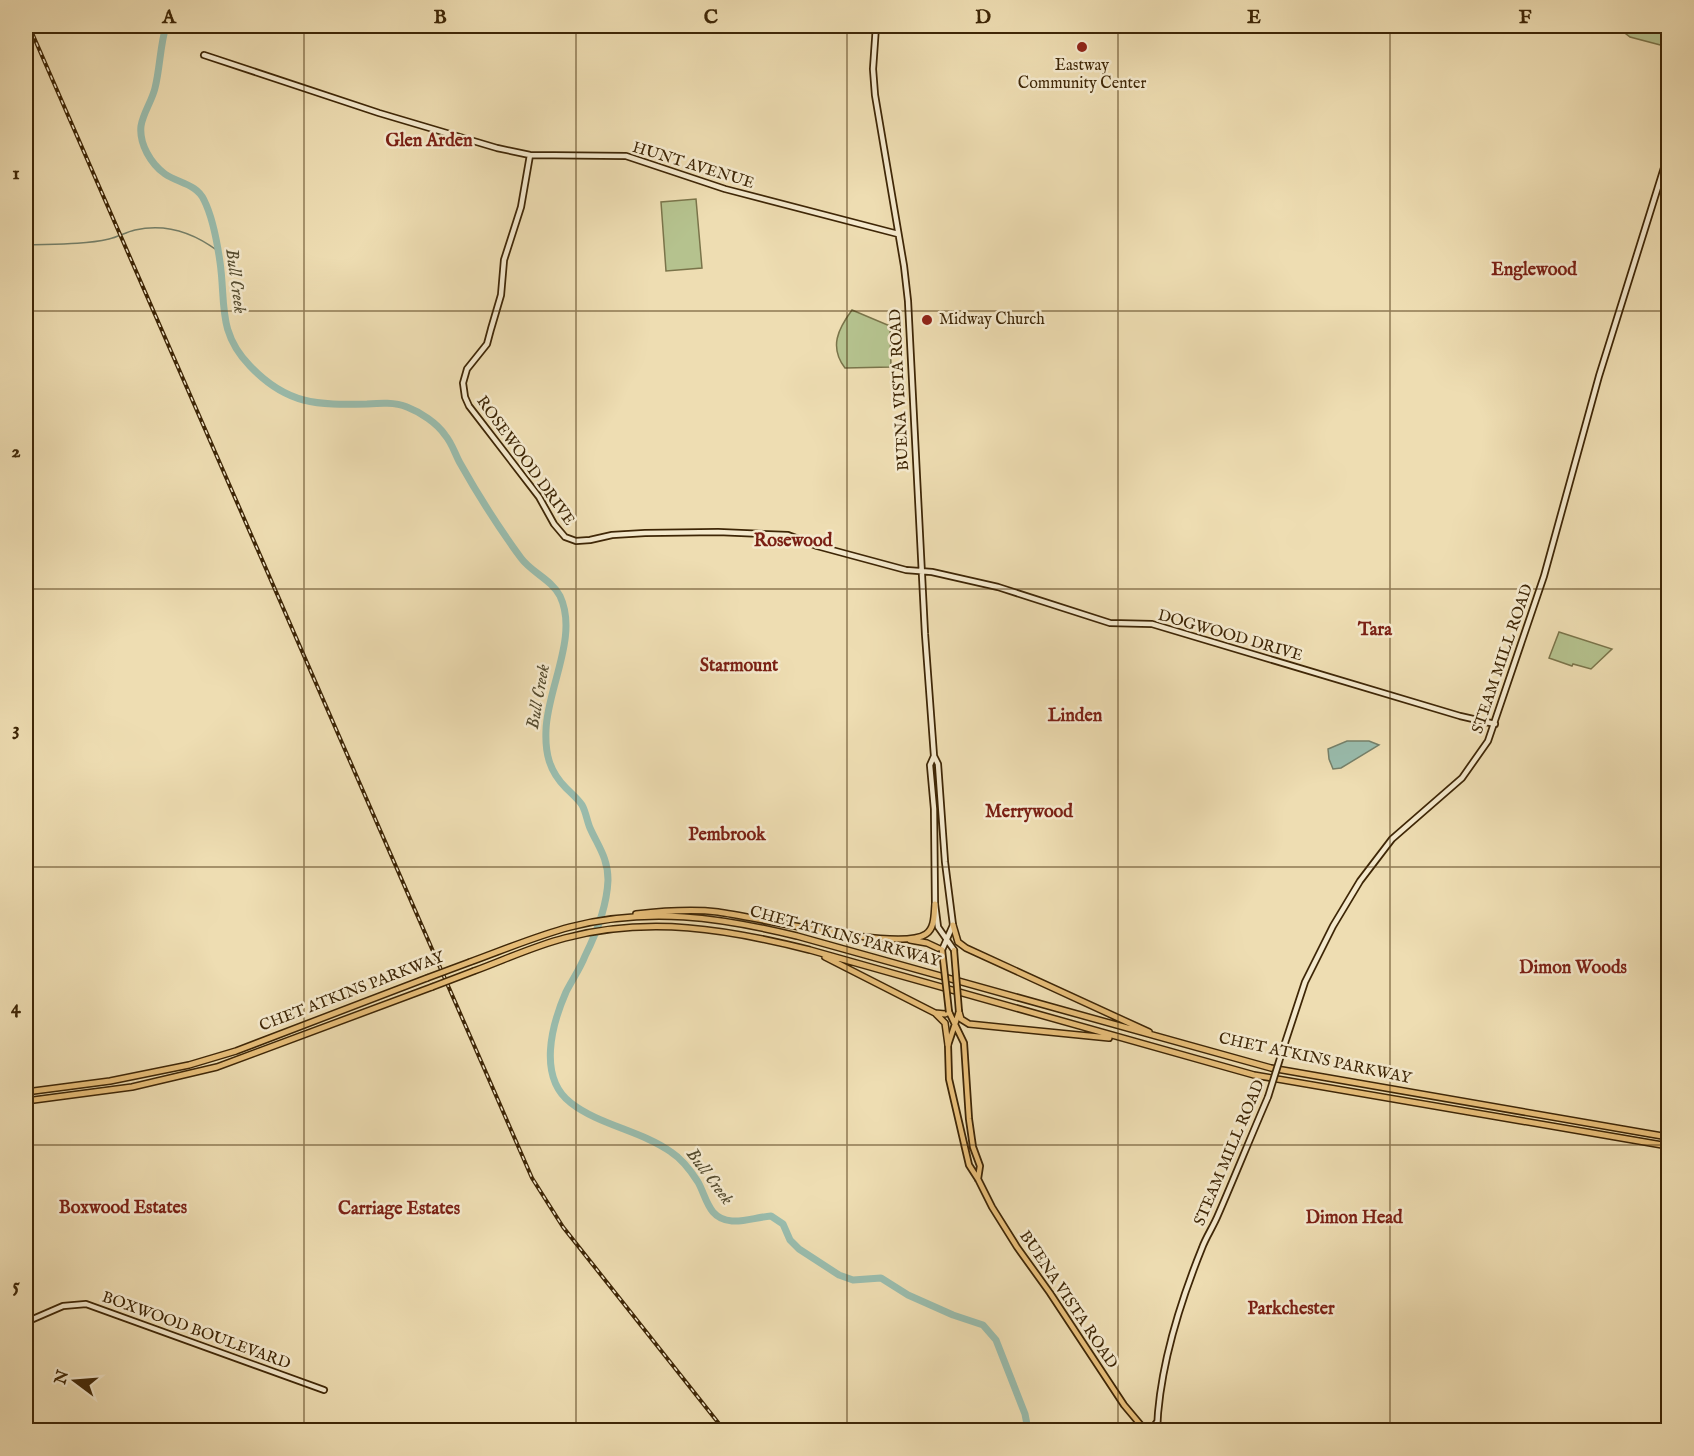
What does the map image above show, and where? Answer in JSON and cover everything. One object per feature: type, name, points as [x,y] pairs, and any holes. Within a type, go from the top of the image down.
[{"type":"highway","points":[[905,939],[925,935],[929,931],[933,926],[935,904]]},
{"type":"highway","points":[[627,916],[674,911],[716,912],[830,932],[905,939],[927,943],[942,950]]},
{"type":"highway","name":"CHET ATKINS PARKWAY","points":[[26,1092],[110,1082],[189,1065],[237,1050],[567,927],[627,916],[675,915],[751,925],[1271,1068],[1668,1137]]},
{"type":"highway","points":[[953,925],[958,942],[966,948],[1165,1039]]},
{"type":"highway","name":"CHET ATKINS PARKWAY","points":[[26,1101],[132,1087],[217,1067],[563,939],[621,928],[666,926],[722,930],[756,936],[1254,1075],[1668,1146]]},
{"type":"highway","points":[[810,950],[935,1013],[945,1023],[948,1045]]},
{"type":"highway","points":[[935,1013],[949,1012]]},
{"type":"highway","points":[[958,1012],[961,1019],[969,1024],[1103,1036],[1169,1052]]},
{"type":"main road","name":"BUENA VISTA ROAD","points":[[942,950],[949,1012],[964,1043],[969,1119],[973,1148],[980,1166],[978,1179]]},
{"type":"main road","name":"BUENA VISTA ROAD","points":[[954,950],[958,1012],[948,1045],[949,1079],[969,1165],[1017,1247],[1124,1405],[1145,1431]]},
{"type":"street","name":"BUENA VISTA ROAD","points":[[876,26],[873,69],[875,95],[908,301],[934,756],[938,764],[945,862],[953,925],[942,950]]},
{"type":"street","name":"HUNT AVENUE","points":[[204,55],[379,113],[530,155],[626,156],[746,195],[898,234]]},
{"type":"street","name":"ROSEWOOD DRIVE","points":[[530,155],[521,207],[504,260],[501,296],[487,344],[467,369],[463,383],[469,406],[539,496],[565,537],[576,541],[612,535],[645,533],[772,533],[788,535],[817,546],[906,570],[923,572]]},
{"type":"street","name":"STEAM MILL ROAD","points":[[1157,1431],[1158,1399],[1167,1357],[1202,1247],[1268,1097],[1304,985],[1346,902],[1392,839],[1462,778],[1480,756],[1495,724],[1544,576],[1599,376],[1668,155]]},
{"type":"street","name":"DOGWOOD DRIVE","points":[[923,572],[998,587],[1110,623],[1152,624],[1460,716],[1495,724]]},
{"type":"street","name":"BUENA VISTA ROAD","points":[[934,756],[930,765],[934,806],[935,904],[938,927],[954,950]]},
{"type":"street","name":"BOXWOOD BOULEVARD","points":[[26,1322],[63,1306],[86,1304],[324,1390]]},
{"type":"street","name":"STEAM MILL ROAD","points":[[1151,1431],[1157,1422]]},
{"type":"green space","points":[[1616,26],[1668,26],[1668,47],[1630,37]]},
{"type":"green space","points":[[696,199],[702,268],[666,271],[661,202]]},
{"type":"green space","points":[[852,310],[890,326],[891,367],[845,368],[837,353],[836,345],[839,331]]},
{"type":"green space","points":[[1559,632],[1612,649],[1591,669],[1573,664],[1572,666],[1549,658]]},
{"type":"shaded area","points":[[1347,741],[1369,741],[1379,745],[1341,768],[1333,769],[1328,749]]},
{"type":"waterway","name":"Bull Creek","points":[[166,26],[155,88],[141,126],[142,140],[147,153],[160,170],[197,190],[204,200],[218,246],[225,317],[232,341],[239,353],[250,366],[277,389],[304,400],[333,404],[398,404],[428,418],[438,426],[452,445],[481,499],[521,558],[552,585],[560,596],[565,612],[566,628],[548,714],[547,754],[560,782],[583,808],[608,872],[606,899],[597,929],[566,992],[552,1034],[551,1065],[560,1092],[582,1111],[660,1145],[675,1155],[698,1182],[709,1207],[718,1216],[732,1221],[771,1216],[783,1224],[790,1240],[799,1249],[839,1275],[853,1280],[881,1278],[908,1295],[953,1315],[983,1325],[996,1340],[1025,1414],[1028,1430]]},
{"type":"waterway","points":[[26,245],[89,242],[112,238],[135,230],[157,228],[179,231],[199,239],[218,251]]},
{"type":"railway","points":[[29,26],[532,1178],[563,1227],[724,1430]]},
{"type":"place","name":"Eastway Community Center","points":[[1082,47]]},
{"type":"place","name":"Midway Church","points":[[927,320]]},
{"type":"district","name":"Glen Arden","points":[[429,141]]},
{"type":"district","name":"Englewood","points":[[1534,270]]},
{"type":"district","name":"Rosewood","points":[[793,541]]},
{"type":"district","name":"Tara","points":[[1375,630]]},
{"type":"district","name":"Starmount","points":[[739,666]]},
{"type":"district","name":"Linden","points":[[1075,716]]},
{"type":"district","name":"Merrywood","points":[[1029,812]]},
{"type":"district","name":"Pembrook","points":[[727,835]]},
{"type":"district","name":"Dimon Woods","points":[[1573,968]]},
{"type":"district","name":"Boxwood Estates","points":[[123,1208]]},
{"type":"district","name":"Carriage Estates","points":[[399,1209]]},
{"type":"district","name":"Dimon Head","points":[[1354,1218]]},
{"type":"district","name":"Parkchester","points":[[1291,1309]]}]
